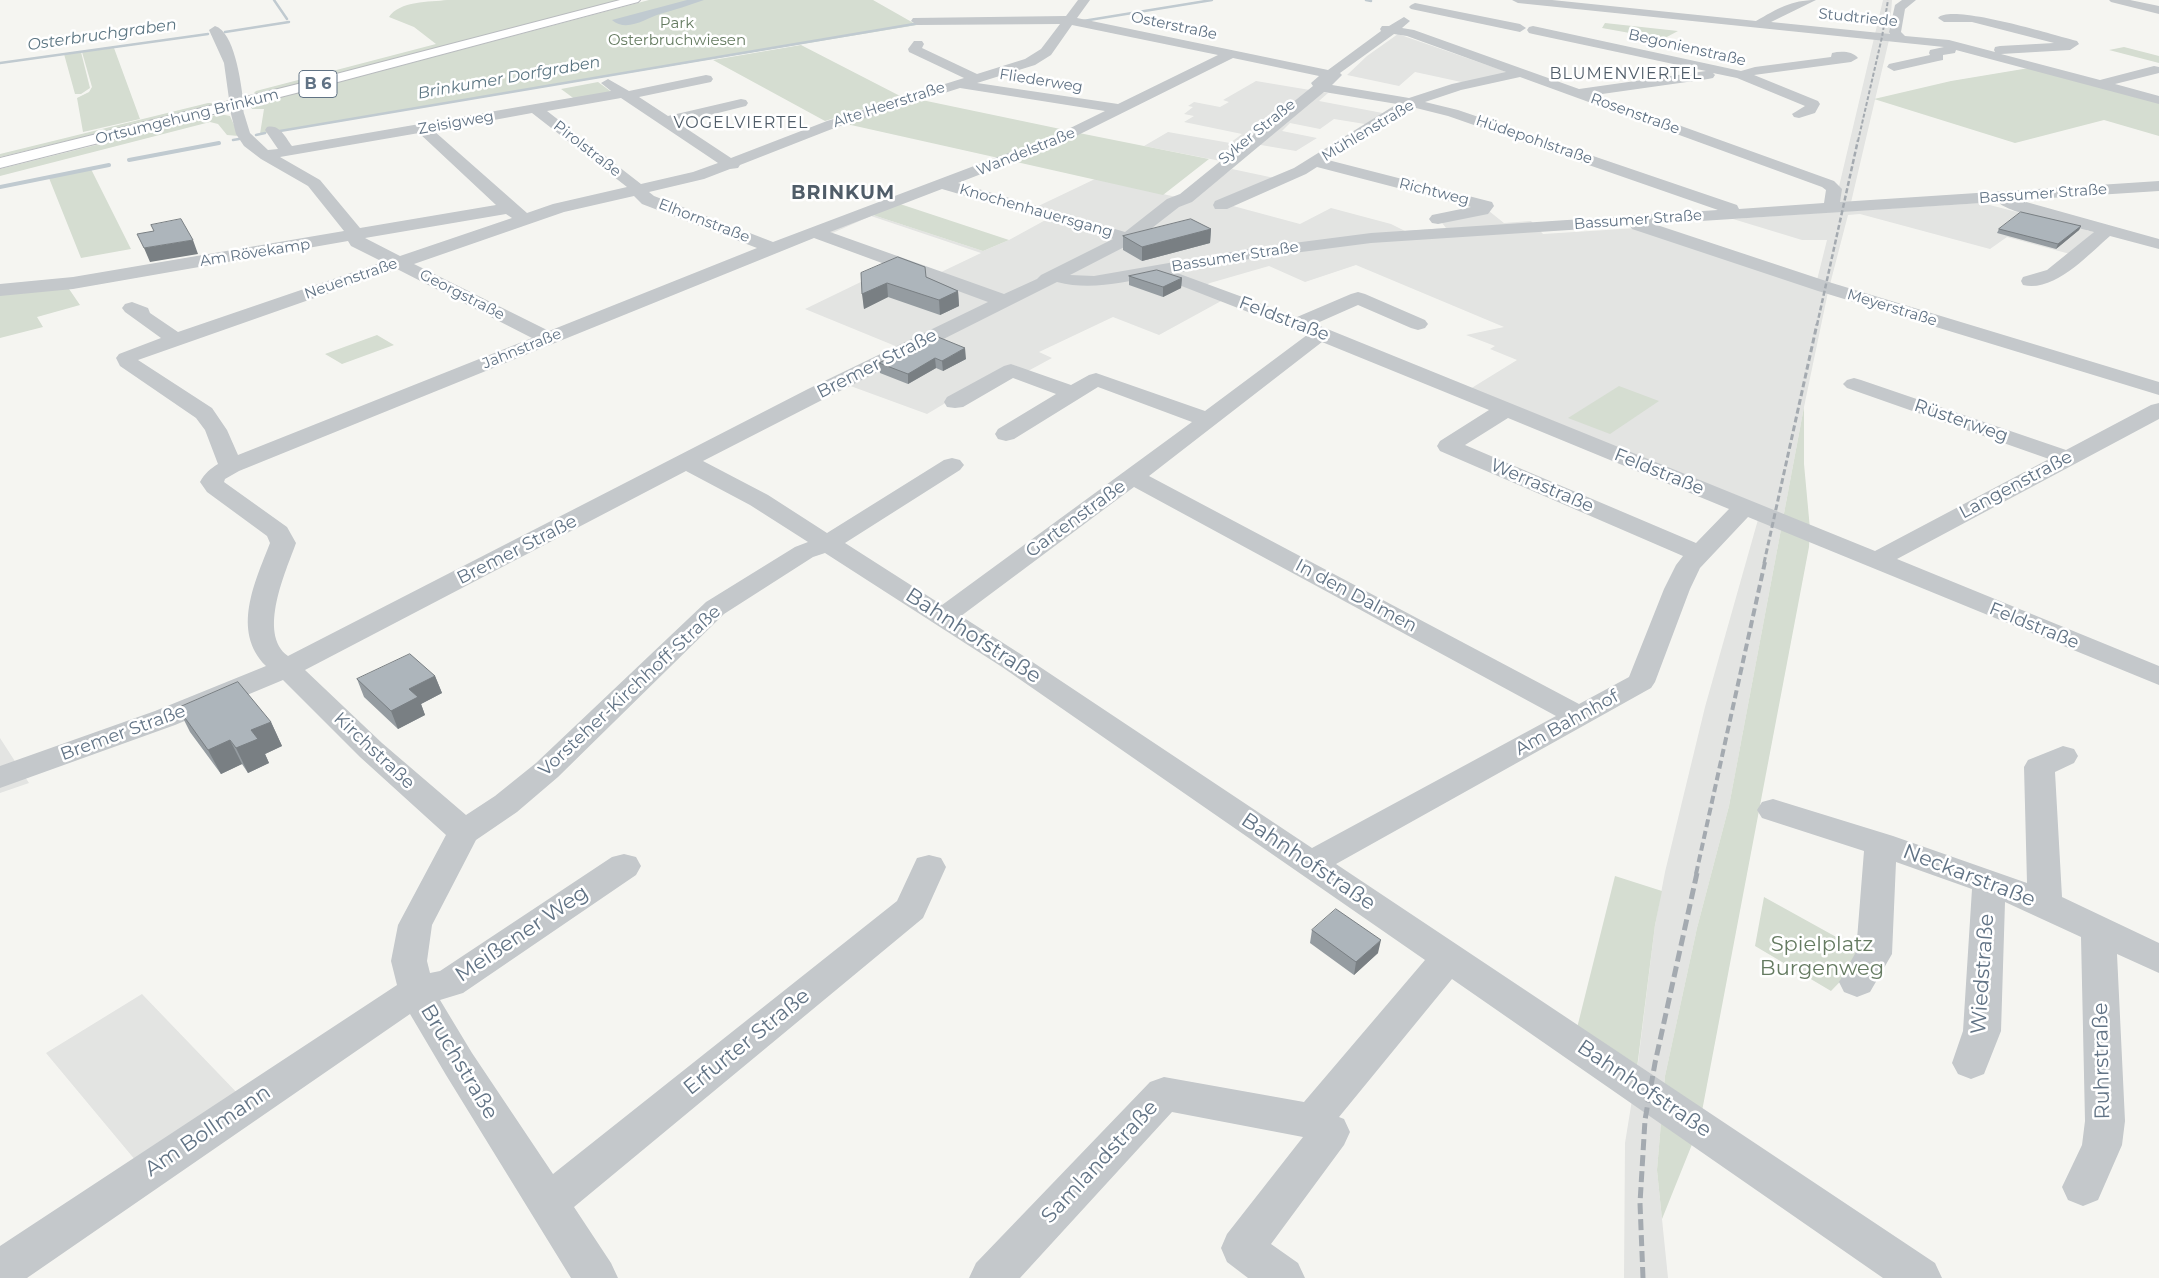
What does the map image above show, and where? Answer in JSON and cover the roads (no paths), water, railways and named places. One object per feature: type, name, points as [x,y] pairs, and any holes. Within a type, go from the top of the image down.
[{"type":"highway","name":"Ortsumgehung Brinkum","points":[[0,163],[299,88],[634,0]]},
{"type":"street","name":"Alte Heerstraße","points":[[525,219],[559,208],[698,176],[832,124],[1038,59],[1046,52],[1084,0]]},
{"type":"street","name":"Syker Straße","points":[[1060,273],[1128,238],[1173,203],[1186,198],[1332,75],[1390,30],[1405,21],[1405,15],[1421,3],[1440,0]]},
{"type":"street","name":"Studtriede","points":[[1518,0],[1759,24],[1816,40],[1901,39],[1961,47],[2159,100]]},
{"type":"street","points":[[1759,24],[1784,10],[1810,0]]},
{"type":"street","points":[[1901,39],[1895,32],[1899,8],[1910,0]]},
{"type":"street","points":[[2115,0],[2159,10]]},
{"type":"street","name":"Begonienstraße","points":[[1421,3],[1520,28],[1529,26],[1537,29],[1534,30],[1734,74],[1813,104],[1810,110],[1799,114]]},
{"type":"street","points":[[1985,21],[2012,16]]},
{"type":"street","points":[[1944,18],[1972,18],[2073,44],[2070,46],[1976,51]]},
{"type":"street","name":"Osterstraße","points":[[917,22],[1068,20],[1332,75]]},
{"type":"street","name":"Georgstraße","points":[[215,30],[232,61],[236,105],[243,133],[272,160],[308,177],[355,233],[357,242],[548,338]]},
{"type":"street","name":"Rosenstraße","points":[[1390,30],[1410,33],[1828,184],[1834,188],[1831,201],[1834,207]]},
{"type":"street","points":[[1578,94],[1756,71],[1840,57],[1816,40]]},
{"type":"street","points":[[918,44],[914,49],[974,78]]},
{"type":"street","points":[[1894,67],[1938,57],[1935,53],[1961,47]]},
{"type":"street","name":"Wandelstraße","points":[[815,233],[1061,138],[1230,54]]},
{"type":"street","points":[[2099,85],[2157,70]]},
{"type":"street","name":"Mühlenstraße","points":[[1222,205],[1316,162],[1410,102],[1457,87],[1520,73]]},
{"type":"street","name":"Hüdepohlstraße","points":[[1332,75],[1410,102],[1473,119],[1741,213]]},
{"type":"street","name":"Zeisigweg","points":[[288,151],[706,79]]},
{"type":"street","points":[[604,81],[732,164]]},
{"type":"street","name":"Fliederweg","points":[[955,84],[1122,109]]},
{"type":"street","points":[[666,120],[741,103]]},
{"type":"street","name":"Pirolstraße","points":[[536,109],[634,185],[637,190]]},
{"type":"street","points":[[422,128],[509,208],[525,219]]},
{"type":"street","points":[[268,155],[288,151],[272,130]]},
{"type":"street","name":"Richtweg","points":[[1316,162],[1486,206],[1482,210],[1435,220],[1442,233]]},
{"type":"street","name":"Knochenhauersgang","points":[[943,184],[1128,238]]},
{"type":"street","name":"Bassumer Straße","points":[[1060,273],[1086,282],[1296,246],[1442,233],[2159,186]]},
{"type":"street","name":"Elhornstraße","points":[[637,190],[648,200],[773,248]]},
{"type":"street","points":[[1998,197],[2022,208],[2159,244]]},
{"type":"street","name":"Am Rövekamp","points":[[0,290],[54,286],[356,236],[509,208]]},
{"type":"street","name":"Neuenstraße","points":[[231,466],[216,430],[204,413],[127,362],[126,358],[141,351],[525,219]]},
{"type":"street","name":"Meyerstraße","points":[[1627,221],[1817,285],[2159,388]]},
{"type":"street","points":[[2030,281],[2054,274],[2107,230]]},
{"type":"street","points":[[815,233],[1012,297]]},
{"type":"street","name":"Jahnstraße","points":[[287,668],[273,658],[266,646],[262,634],[260,613],[283,543],[278,532],[215,487],[212,482],[216,475],[231,466],[773,248],[815,233]]},
{"type":"street","name":"Feldstraße","points":[[1159,270],[1169,276],[1323,334],[2159,676]]},
{"type":"street","name":"Bremer Straße","points":[[0,778],[165,718],[287,668],[816,394],[1044,283],[1060,273]]},
{"type":"street","points":[[1298,324],[1358,298],[1418,324]]},
{"type":"street","points":[[132,308],[141,312],[140,315],[176,339]]},
{"type":"street","name":"Gartenstraße","points":[[943,616],[1133,477],[1315,338],[1323,334]]},
{"type":"street","points":[[955,402],[1011,370],[1072,393]]},
{"type":"street","points":[[1006,434],[1096,379],[1208,420]]},
{"type":"street","name":"Rüsterweg","points":[[1854,384],[2067,458]]},
{"type":"street","name":"Werrastraße","points":[[1506,409],[1448,446],[1698,553]]},
{"type":"street","name":"Langenstraße","points":[[1875,561],[2159,410]]},
{"type":"street","name":"Bahnhofstraße","points":[[687,462],[759,500],[943,616],[1449,957],[1920,1278]]},
{"type":"street","name":"Vorsteher-Kirchhoff-Straße","points":[[464,832],[506,804],[548,770],[715,608],[804,552],[828,542],[952,465]]},
{"type":"street","name":"In den Dalmen","points":[[1133,477],[1578,716]]},
{"type":"street","name":"Am Bahnhof","points":[[1311,864],[1641,682],[1688,565],[1744,507]]},
{"type":"street","name":"Kirchstraße","points":[[287,668],[371,750],[464,832]]},
{"type":"street","points":[[2045,905],[2039,767],[2063,756]]},
{"type":"street","name":"Neckarstraße","points":[[1773,810],[1881,844],[1989,883],[2045,905],[2159,959]]},
{"type":"street","name":"Bruchstraße","points":[[464,832],[415,925],[409,962],[416,991],[459,1064],[596,1278]]},
{"type":"street","points":[[1857,982],[1874,954],[1881,844]]},
{"type":"street","name":"Meißener Weg","points":[[416,991],[450,983],[624,866]]},
{"type":"street","name":"Erfurter Straße","points":[[547,1204],[911,909],[929,867]]},
{"type":"street","name":"Wiedstraße","points":[[1971,1063],[1982,1031],[1989,883]]},
{"type":"street","name":"Ruhrstraße","points":[[2083,1187],[2102,1145],[2105,1121],[2098,930]]},
{"type":"street","points":[[1283,1278],[1242,1248],[1330,1132],[1312,1121],[1449,957]]},
{"type":"street","name":"Am Bollmann","points":[[0,1271],[416,991]]},
{"type":"street","name":"Samlandstraße","points":[[991,1278],[1164,1094],[1312,1121]]},
{"type":"waterway","name":"Osterbruchgraben","points":[[274,0],[287,19]]},
{"type":"waterway","name":"Brinkumer Dorfgraben","points":[[1083,21],[1212,0]]},
{"type":"waterway","name":"Brinkumer Dorfgraben","points":[[1366,0],[1371,1]]},
{"type":"waterway","name":"Osterbruchgraben","points":[[225,32],[289,22]]},
{"type":"waterway","name":"Brinkumer Dorfgraben","points":[[280,131],[920,23]]},
{"type":"waterway","name":"Osterbruchgraben","points":[[0,63],[208,34]]},
{"type":"waterway","name":"Brinkumer Dorfgraben","points":[[256,135],[265,133]]},
{"type":"waterway","name":"Brinkumer Dorfgraben","points":[[233,140],[239,139]]},
{"type":"waterway","name":"Brinkumer Dorfgraben","points":[[129,160],[219,143]]},
{"type":"waterway","name":"Brinkumer Dorfgraben","points":[[0,187],[109,165]]},
{"type":"railway","points":[[1858,141],[1882,37],[1888,0]]},
{"type":"railway","points":[[1817,325],[1858,140]]},
{"type":"railway","points":[[1764,563],[1817,324]]},
{"type":"railway","points":[[1696,874],[1765,562]]},
{"type":"railway","points":[[1643,1278],[1640,1203],[1645,1120],[1655,1063],[1697,873]]},
{"type":"district","name":"BLUMENVIERTEL","points":[[1626,74]]},
{"type":"district","name":"VOGELVIERTEL","points":[[741,123]]},
{"type":"district","name":"BRINKUM","points":[[843,193]]},
{"type":"park label","name":"Park Osterbruchwiesen","points":[[677,32]]},
{"type":"park label","name":"Spielplatz Burgenweg","points":[[1822,957]]}]
